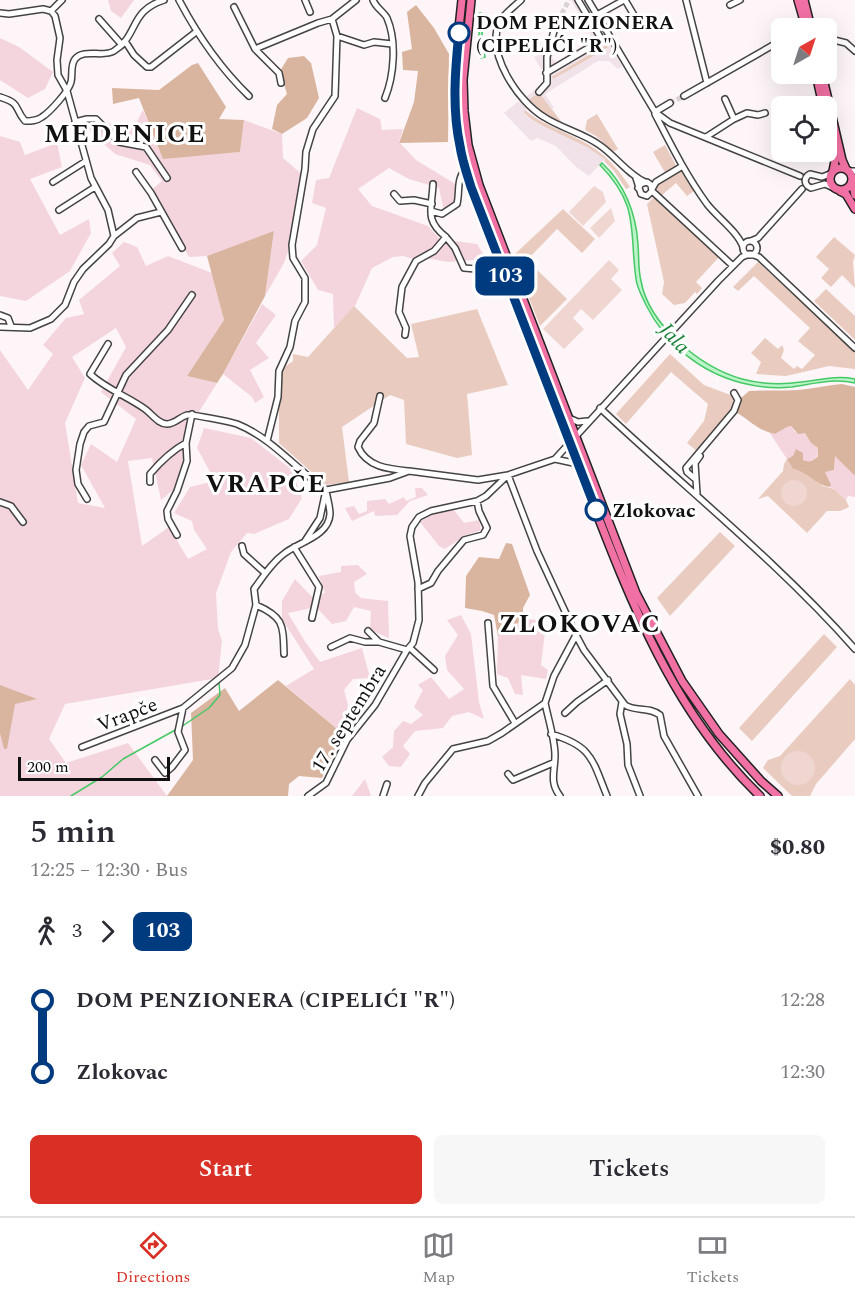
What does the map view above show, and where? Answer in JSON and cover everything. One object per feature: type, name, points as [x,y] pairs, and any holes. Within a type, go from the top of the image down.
[{"type":"main road","points":[[462,0],[455,79],[456,113],[459,146],[471,187],[629,597],[675,687],[712,742],[760,796]]},
{"type":"main road","points":[[471,0],[463,80],[468,145],[479,185],[571,419],[636,593],[682,681],[719,734],[761,781],[778,796]]},
{"type":"main road","points":[[798,0],[803,18]]},
{"type":"main road","points":[[804,0],[808,18]]},
{"type":"main road","points":[[824,84],[842,160],[851,174],[855,195]]},
{"type":"main road","points":[[835,162],[830,182],[848,197],[855,209]]},
{"type":"main road","points":[[832,173],[839,168],[851,174]]},
{"type":"main road","points":[[837,189],[846,189],[851,174]]},
{"type":"street","points":[[51,11],[62,0]]},
{"type":"street","points":[[0,97],[12,101],[25,121],[43,117],[66,91],[71,81],[72,65],[76,58],[82,54],[110,53],[123,43],[144,8],[164,0]]},
{"type":"street","points":[[179,0],[196,32],[231,79],[249,96]]},
{"type":"street","points":[[305,0],[310,12]]},
{"type":"street","points":[[255,49],[332,19],[350,2],[356,0]]},
{"type":"street","points":[[373,0],[387,18],[392,44],[390,87],[385,98]]},
{"type":"street","points":[[521,0],[502,19],[496,39],[500,61],[520,98],[546,118],[598,144],[636,178],[656,183]]},
{"type":"street","points":[[546,74],[602,40],[578,0]]},
{"type":"street","points":[[588,0],[655,112],[681,167],[710,209],[740,240],[747,255],[759,257]]},
{"type":"street","points":[[597,15],[625,0],[641,27]]},
{"type":"street","points":[[686,0],[707,83]]},
{"type":"street","points":[[730,4],[740,0]]},
{"type":"street","points":[[234,7],[255,49],[279,73],[281,83]]},
{"type":"street","points":[[0,13],[9,14],[43,9],[51,11],[55,16],[59,29],[58,75],[66,91],[95,187],[108,210],[114,236]]},
{"type":"street","points":[[99,19],[147,67],[151,67],[196,32]]},
{"type":"street","points":[[267,441],[278,397],[279,371],[290,347],[295,321],[305,302],[307,286],[293,258],[292,245],[306,152],[313,129],[335,96],[337,36],[332,19]]},
{"type":"street","points":[[539,92],[547,83],[547,57],[555,27]]},
{"type":"street","points":[[337,36],[364,45],[374,42],[392,44]]},
{"type":"street","points":[[837,41],[846,43],[855,51]]},
{"type":"street","points":[[684,96],[771,46]]},
{"type":"street","points":[[725,99],[734,119]]},
{"type":"street","points":[[655,112],[670,103]]},
{"type":"street","points":[[655,112],[670,123],[800,176],[813,188],[825,184],[837,189]]},
{"type":"street","points":[[705,137],[747,113],[758,115],[765,113]]},
{"type":"street","points":[[75,122],[96,119],[119,142],[146,147],[166,178]]},
{"type":"street","points":[[52,183],[86,161]]},
{"type":"street","points":[[636,178],[643,196],[649,195],[656,183],[681,167]]},
{"type":"street","points":[[431,212],[442,214],[457,204],[458,183],[461,173],[466,169]]},
{"type":"street","points":[[136,172],[182,248]]},
{"type":"street","points":[[743,248],[763,233],[812,174],[824,177],[832,173]]},
{"type":"street","points":[[638,188],[646,182]]},
{"type":"street","points":[[646,182],[733,266]]},
{"type":"street","points":[[433,184],[431,220],[455,248],[465,268],[476,269],[501,263]]},
{"type":"street","points":[[59,210],[95,187]]},
{"type":"street","points":[[394,194],[400,201],[414,200],[432,204]]},
{"type":"street","points":[[0,327],[30,328],[51,319],[65,305],[74,282],[83,270],[114,236],[137,218],[161,212]]},
{"type":"street","points":[[405,335],[406,328],[399,312],[402,286],[416,261],[434,250],[446,237]]},
{"type":"street","points":[[756,248],[758,238]]},
{"type":"street","points":[[740,240],[750,241],[759,257],[855,348]]},
{"type":"street","name":"17. septembra","points":[[308,796],[326,783],[347,740],[375,705],[417,633],[418,590],[410,536],[412,527],[419,517],[430,511],[477,501],[486,496],[508,475],[555,459],[672,330],[733,266],[756,248]]},
{"type":"street","points":[[87,499],[78,484],[76,470],[84,432],[89,426],[104,422],[126,375],[168,330],[192,295]]},
{"type":"street","points":[[0,315],[8,318],[11,326]]},
{"type":"street","points":[[108,344],[90,374],[99,383],[119,392],[163,424],[171,424],[192,414],[233,422],[267,441],[326,490],[390,478],[409,471]]},
{"type":"street","points":[[694,478],[686,468],[734,411],[738,400],[734,393]]},
{"type":"street","points":[[380,396],[374,423],[358,447],[374,464],[384,468],[478,480],[508,475],[537,551],[584,650],[628,708],[651,709],[660,715],[664,735],[698,796]]},
{"type":"street","points":[[600,408],[697,494],[813,604],[855,649]]},
{"type":"street","points":[[177,535],[168,519],[167,511],[177,491],[187,460],[186,443],[192,414]]},
{"type":"street","points":[[697,494],[694,478],[697,460],[735,416]]},
{"type":"street","points":[[571,419],[578,422],[588,421]]},
{"type":"street","points":[[150,482],[150,474],[161,460],[186,443]]},
{"type":"street","points":[[555,459],[578,464]]},
{"type":"street","name":"Vrapče","points":[[82,747],[183,708],[232,668],[245,645],[256,605],[253,592],[265,573],[279,558],[294,547],[314,539],[328,521],[330,515],[326,490]]},
{"type":"street","points":[[418,590],[436,578],[438,571],[464,540],[483,535],[485,532],[487,528],[477,501]]},
{"type":"street","points":[[0,502],[11,506],[23,522]]},
{"type":"street","points":[[242,546],[244,554],[265,573]]},
{"type":"street","points":[[294,547],[319,587],[312,618]]},
{"type":"street","points":[[256,605],[274,614],[281,623],[284,654]]},
{"type":"street","points":[[488,623],[493,686],[515,723]]},
{"type":"street","name":"17. septembra","points":[[368,631],[379,642]]},
{"type":"street","points":[[560,796],[553,784],[555,755],[545,703],[554,676],[576,635]]},
{"type":"street","name":"17. septembra","points":[[332,647],[350,638],[365,642],[379,642],[408,649],[434,670]]},
{"type":"street","points":[[565,713],[608,680]]},
{"type":"street","points":[[622,702],[620,714],[627,744],[628,765],[640,796]]},
{"type":"street","points":[[418,796],[425,783],[453,749],[488,741],[502,734],[545,703]]},
{"type":"street","name":"Vrapče","points":[[155,760],[165,773],[184,750],[178,732],[183,708]]},
{"type":"street","points":[[551,734],[574,741],[590,755],[607,796]]},
{"type":"street","points":[[508,774],[513,780],[553,763]]},
{"type":"street","points":[[383,796],[387,784]]},
{"type":"shaded area","points":[[108,0],[134,0],[121,18],[111,11]]},
{"type":"shaded area","points":[[571,0],[583,0],[622,66],[618,69],[609,61],[598,61],[545,94],[554,108],[551,109],[539,92],[527,101],[525,98],[544,82],[544,74],[534,57],[546,51],[552,21],[559,33],[552,58],[556,62],[593,39]],"holes":[[[606,45],[608,48],[553,79],[552,76]]]},
{"type":"shaded area","points":[[416,5],[434,28],[449,54],[448,142],[399,143],[414,102],[418,71],[403,70],[402,52],[412,49],[407,12]]},
{"type":"shaded area","points":[[0,38],[19,47],[53,72],[45,89],[28,98],[0,80]]},
{"type":"shaded area","points":[[607,44],[609,47],[553,80],[551,77]]},
{"type":"shaded area","points":[[304,56],[311,63],[319,98],[307,118],[282,134],[272,129],[277,105],[287,94],[280,71],[288,58]]},
{"type":"shaded area","points":[[198,63],[226,107],[219,119],[244,120],[240,152],[163,159],[139,98],[113,104],[112,88],[159,90]]},
{"type":"shaded area","points":[[539,92],[563,124],[527,101]]},
{"type":"shaded area","points":[[519,101],[527,108],[523,113],[535,122],[587,147],[605,159],[589,176],[576,167],[556,146],[537,138],[531,141],[504,113]]},
{"type":"shaded area","points":[[357,108],[380,119],[382,130],[403,129],[399,142],[416,160],[457,185],[457,210],[444,211],[439,188],[409,179],[389,168],[358,189],[372,206],[428,226],[440,239],[477,244],[486,259],[448,262],[426,258],[393,257],[372,268],[355,306],[334,328],[333,294],[318,290],[301,261],[317,245],[326,208],[312,203],[316,180],[329,178]]},
{"type":"shaded area","points":[[143,110],[163,158],[240,152],[244,120],[282,134],[283,158],[305,177],[294,234],[284,263],[265,296],[274,232],[207,256],[189,257],[150,191],[162,181],[150,165],[115,154],[83,122],[135,125]]},
{"type":"shaded area","points":[[525,110],[587,143],[614,166],[630,187],[626,189],[605,160],[532,120],[523,112]]},
{"type":"shaded area","points":[[597,114],[618,149],[613,152],[596,136],[585,130],[587,120]]},
{"type":"shaded area","points":[[0,136],[20,142],[25,155],[57,143],[62,167],[30,179],[60,235],[89,219],[91,233],[70,271],[26,301],[0,296]]},
{"type":"shaded area","points":[[665,145],[678,169],[667,176],[653,152]]},
{"type":"shaded area","points":[[680,170],[694,191],[687,196],[676,183],[661,196],[655,187]]},
{"type":"shaded area","points":[[594,186],[603,192],[606,202],[583,226],[569,212]]},
{"type":"shaded area","points":[[654,197],[720,256],[696,282],[702,288],[685,303],[674,305],[662,294],[664,282],[647,204]]},
{"type":"shaded area","points":[[611,208],[615,221],[599,238],[590,228]]},
{"type":"shaded area","points":[[563,209],[595,239],[582,253],[557,229],[527,260],[567,299],[540,326],[512,255]]},
{"type":"shaded area","points":[[274,231],[265,296],[223,374],[217,383],[187,376],[224,320],[207,256]]},
{"type":"shaded area","points":[[834,237],[855,255],[853,262],[855,288],[842,275],[831,287],[821,278],[829,269],[816,257]]},
{"type":"shaded area","points":[[124,242],[137,247],[146,266],[168,256],[212,273],[224,320],[187,376],[217,383],[182,439],[184,460],[173,490],[161,500],[152,458],[128,461],[142,546],[169,527],[188,559],[207,549],[194,530],[192,521],[174,513],[190,487],[215,481],[197,448],[204,428],[251,438],[292,470],[302,498],[289,519],[254,534],[247,533],[231,552],[216,593],[218,629],[222,641],[218,678],[65,704],[49,739],[66,763],[128,743],[167,796],[0,796],[0,350],[28,390],[53,354],[43,345],[66,318],[84,314],[79,300],[120,266],[112,253]],"holes":[[[116,328],[126,347],[101,392],[136,419],[117,462],[91,444],[81,465],[105,508],[78,503],[65,423],[85,378],[72,357]]]},
{"type":"shaded area","points":[[609,260],[619,270],[611,279],[622,290],[593,320],[581,309],[573,318],[584,329],[564,349],[543,329]]},
{"type":"shaded area","points":[[758,262],[855,351],[855,369],[829,366],[786,376],[756,374],[761,362],[751,353],[765,338],[778,349],[782,345],[784,350],[781,358],[794,369],[797,366],[802,369],[815,355],[798,341],[810,328],[754,276],[738,291],[733,287]]},
{"type":"shaded area","points":[[826,289],[855,316],[855,340],[814,301]]},
{"type":"shaded area","points":[[262,304],[276,315],[256,343],[269,358],[250,370],[264,397],[255,403],[252,397],[223,374]]},
{"type":"shaded area","points":[[354,306],[407,358],[419,357],[411,324],[477,309],[508,385],[467,394],[472,455],[457,458],[406,444],[404,400],[390,395],[342,427],[349,482],[326,485],[279,443],[279,371],[293,361],[293,354],[308,357]]},
{"type":"shaded area","points":[[670,354],[704,385],[733,396],[733,411],[698,452],[687,443],[704,421],[708,404],[671,372],[626,424],[616,414]]},
{"type":"shaded area","points":[[842,384],[855,387],[855,476],[835,456],[834,470],[825,472],[830,487],[793,469],[787,459],[793,456],[796,449],[803,453],[805,461],[811,461],[818,456],[818,448],[811,443],[805,433],[798,434],[791,426],[775,434],[768,432],[734,411],[738,398],[749,391],[798,390]]},
{"type":"shaded area","points":[[791,426],[795,432],[805,433],[811,443],[818,448],[819,453],[814,460],[808,462],[803,460],[803,453],[787,459],[769,432],[775,434]]},
{"type":"shaded area","points":[[835,455],[855,476],[855,497],[848,496],[846,500],[830,487],[824,472],[834,470]]},
{"type":"shaded area","points":[[787,459],[793,469],[800,470],[823,486],[834,489],[846,500],[849,507],[840,511],[827,511],[807,533],[768,496],[758,499],[783,471]]},
{"type":"shaded area","points":[[794,480],[803,484],[807,493],[803,502],[794,506],[785,502],[781,493],[785,484]]},
{"type":"shaded area","points":[[415,488],[422,488],[428,495],[410,501],[397,515],[375,516],[374,511],[352,521],[345,508],[354,506],[359,514],[367,511],[367,501],[385,499],[389,504],[404,497],[406,501],[416,497]]},
{"type":"shaded area","points":[[454,510],[464,523],[479,520],[481,530],[464,536],[445,549],[439,546],[420,522],[431,515]]},
{"type":"shaded area","points":[[720,532],[735,546],[670,616],[657,598]]},
{"type":"shaded area","points":[[506,543],[512,544],[530,595],[523,608],[523,619],[498,636],[494,615],[465,608],[466,576],[479,557],[499,559]]},
{"type":"shaded area","points":[[358,565],[367,574],[354,582],[355,592],[361,598],[388,601],[389,638],[370,630],[371,611],[354,607],[346,621],[332,624],[316,607],[288,613],[320,662],[362,648],[370,678],[353,679],[344,690],[348,705],[342,733],[286,686],[314,669],[282,619],[282,601],[295,579],[313,598],[325,593],[319,576],[341,572],[341,566]]},
{"type":"shaded area","points":[[461,615],[471,634],[479,702],[484,719],[469,712],[452,716],[443,728],[415,731],[403,746],[410,754],[401,767],[389,766],[382,757],[393,747],[394,731],[403,721],[411,724],[423,715],[414,707],[423,690],[418,685],[431,677],[449,699],[464,689],[447,670],[445,656],[458,635],[447,620]]},
{"type":"shaded area","points":[[523,619],[539,620],[545,632],[541,665],[548,670],[546,679],[521,675],[523,695],[515,694],[508,678],[497,674],[498,636]]},
{"type":"shaded area","points":[[824,634],[837,647],[752,741],[739,728]]},
{"type":"shaded area","points":[[850,679],[855,685],[855,739],[816,784],[810,796],[792,796],[763,768],[768,760],[780,756]]},
{"type":"shaded area","points":[[278,680],[342,733],[322,778],[299,776],[289,784],[288,796],[167,796],[193,760],[191,713],[225,688],[239,711]]},
{"type":"shaded area","points":[[0,685],[37,699],[15,704],[7,749],[4,749],[0,733]]},
{"type":"shaded area","points":[[798,751],[810,756],[815,768],[810,780],[798,785],[786,780],[781,768],[786,756]]},
{"type":"shaded area","points":[[365,779],[371,796],[352,796]]},
{"type":"water","points":[[480,13],[484,14],[482,35],[485,57],[481,58],[479,35]]},
{"type":"water","name":"Jala","points":[[602,163],[617,180],[632,211],[637,233],[640,276],[646,297],[665,328],[679,342],[710,365],[749,381],[786,384],[841,378],[855,379],[855,383],[831,381],[779,388],[754,386],[712,372],[685,354],[663,332],[637,286],[627,206],[622,193],[600,165]]},
{"type":"waterway","points":[[181,727],[209,708],[220,695],[219,682]]},
{"type":"waterway","points":[[71,796],[102,777],[123,759],[177,729]]},
{"type":"tunnel","points":[[555,27],[569,0]]},
{"type":"tunnel","points":[[670,103],[684,96]]},
{"type":"bus line","name":"103","points":[[459,33],[455,79],[459,146],[471,187],[509,288],[596,510]]},
{"type":"place","name":"DOM PENZIONERA (CIPELIĆI \"R\")","points":[[459,33]]},
{"type":"place","name":"Zlokovac","points":[[596,510]]},
{"type":"district","name":"MEDENICE","points":[[125,133]]},
{"type":"district","name":"VRAPČE","points":[[266,483]]},
{"type":"district","name":"ZLOKOVAC","points":[[580,623]]}]
